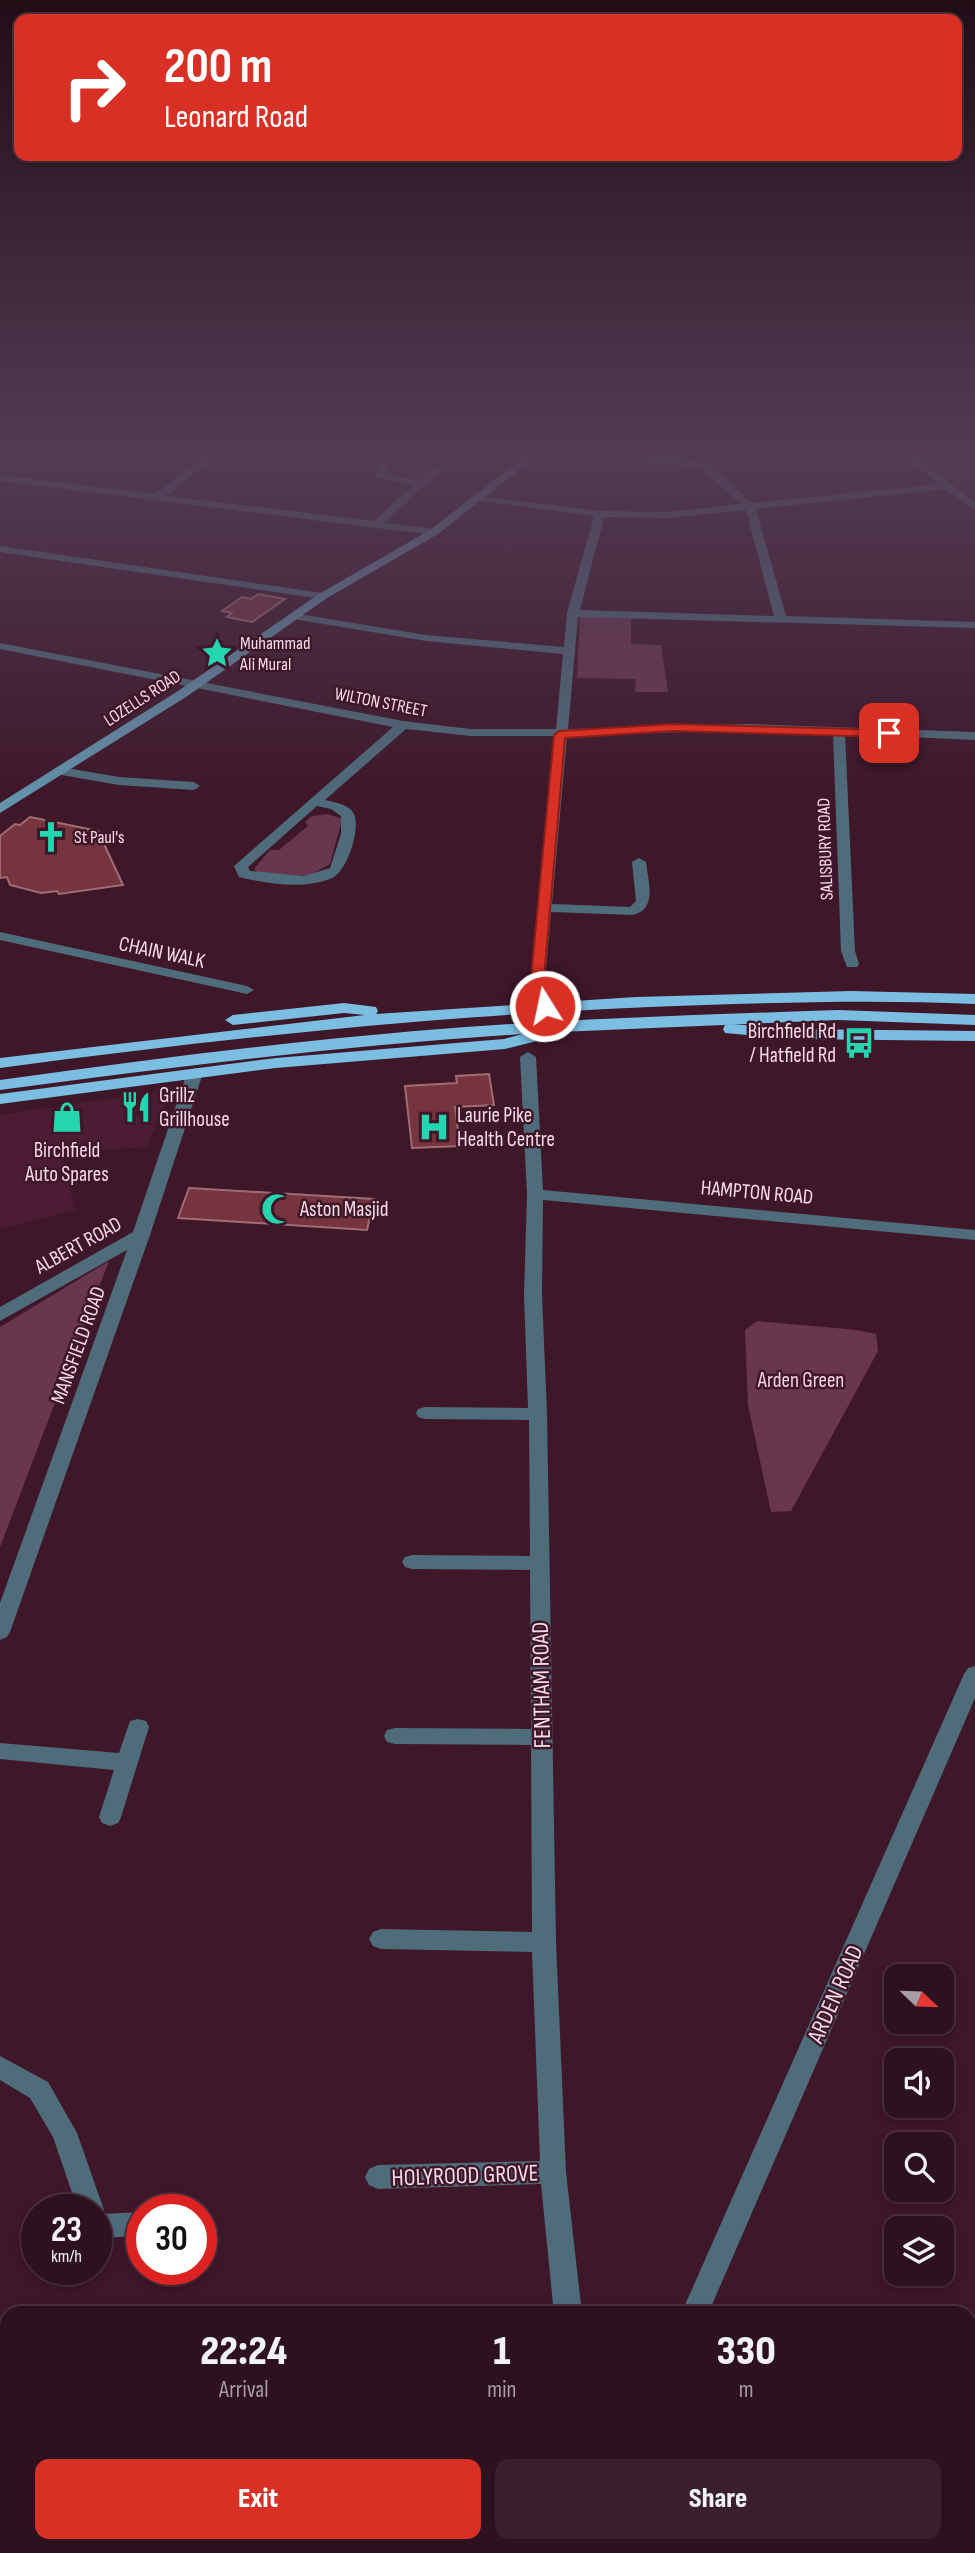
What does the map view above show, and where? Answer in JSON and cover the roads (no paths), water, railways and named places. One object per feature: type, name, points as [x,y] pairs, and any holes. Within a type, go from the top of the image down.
[{"type":"highway","points":[[688,999],[794,984],[975,988]]},
{"type":"highway","points":[[0,1063],[172,1040],[411,1015],[545,1006],[833,996],[975,999]]},
{"type":"highway","points":[[0,1053],[118,1035],[344,1007],[411,1015]]},
{"type":"highway","points":[[0,1084],[415,1036],[634,1022],[838,1015],[975,1020]]},
{"type":"highway","points":[[634,1022],[792,1034],[975,1036]]},
{"type":"highway","points":[[0,1099],[195,1073],[505,1044],[572,1026]]},
{"type":"main road","name":"LOZELLS ROAD","points":[[0,809],[198,683],[293,615],[375,566]]},
{"type":"main road","points":[[0,794],[15,799]]},
{"type":"street","points":[[118,566],[323,596]]},
{"type":"street","points":[[545,1006],[538,972],[546,908],[559,735],[573,613],[586,566]]},
{"type":"street","points":[[766,566],[781,619]]},
{"type":"street","points":[[573,613],[975,625]]},
{"type":"street","points":[[293,615],[426,638],[569,651]]},
{"type":"street","name":"WILTON STREET","points":[[3,648],[198,683],[403,725],[464,734],[559,735],[673,727],[975,736]]},
{"type":"street","points":[[315,802],[335,806],[347,814],[350,826],[334,872],[307,879],[244,874],[240,866],[403,725]]},
{"type":"street","name":"SALISBURY ROAD","points":[[839,731],[848,951],[852,964]]},
{"type":"street","points":[[152,782],[162,769]]},
{"type":"street","points":[[61,771],[118,780],[194,786]]},
{"type":"street","points":[[546,908],[633,911],[643,901],[639,862]]},
{"type":"street","name":"CHAIN WALK","points":[[0,936],[97,964],[247,990]]},
{"type":"street","name":"CHAIN WALK","points":[[199,998],[214,984]]},
{"type":"street","name":"FENTHAM ROAD","points":[[528,1057],[535,1194],[533,1295],[538,1414],[544,1942],[553,2172],[567,2306]]},
{"type":"street","name":"MANSFIELD ROAD","points":[[0,1632],[141,1235],[195,1073]]},
{"type":"street","name":"HAMPTON ROAD","points":[[535,1194],[975,1235]]},
{"type":"street","name":"ALBERT ROAD","points":[[0,1315],[141,1235]]},
{"type":"street","points":[[425,1413],[538,1414]]},
{"type":"street","points":[[412,1562],[540,1563]]},
{"type":"street","name":"ARDEN ROAD","points":[[698,2306],[975,1674]]},
{"type":"street","points":[[110,1817],[138,1727]]},
{"type":"street","points":[[395,1736],[541,1737]]},
{"type":"street","points":[[0,1751],[125,1762]]},
{"type":"street","points":[[382,1939],[544,1942]]},
{"type":"street","points":[[0,2067],[39,2090],[64,2133],[85,2194]]},
{"type":"street","name":"HOLYROOD GROVE","points":[[378,2177],[553,2172]]},
{"type":"place","name":"Muhammad Ali Mural","points":[[217,653]]},
{"type":"place","name":"St Paul's","points":[[51,837]]},
{"type":"place","name":"Birchfield Rd / Hatfield Rd","points":[[859,1043]]},
{"type":"place","name":"Grillz Grillhouse","points":[[136,1107]]},
{"type":"place","name":"Birchfield Auto Spares","points":[[67,1117]]},
{"type":"place","name":"Laurie Pike Health Centre","points":[[434,1127]]},
{"type":"place","name":"Aston Masjid","points":[[277,1209]]},
{"type":"park label","name":"Arden Green","points":[[801,1380]]}]
